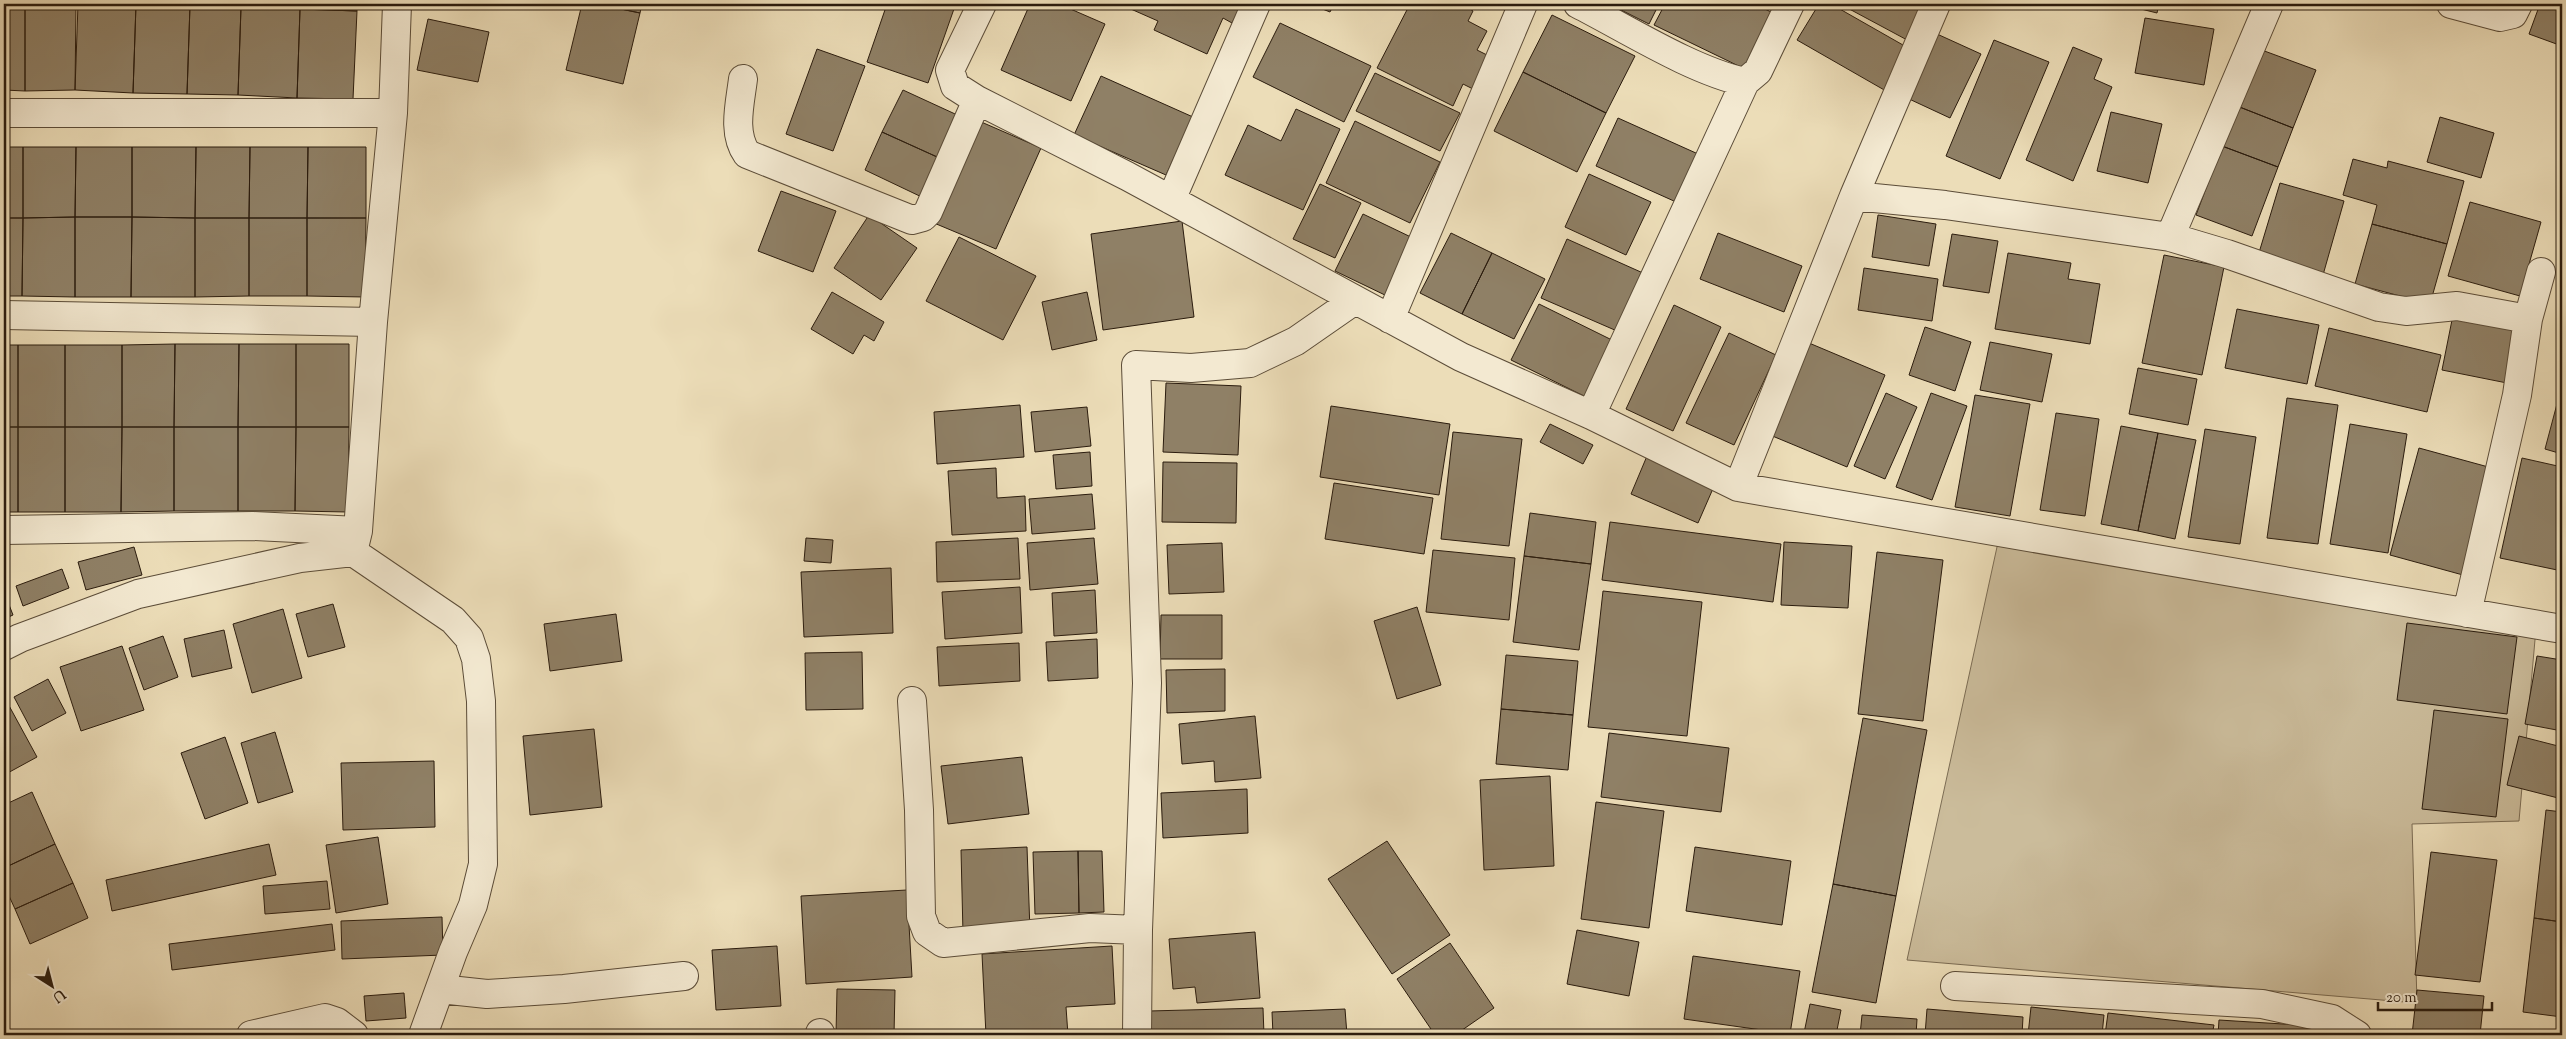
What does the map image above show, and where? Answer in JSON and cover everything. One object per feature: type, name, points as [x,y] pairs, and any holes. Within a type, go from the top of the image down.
[{"type":"street","points":[[355,541],[393,114],[397,4]]},
{"type":"street","points":[[982,4],[950,70],[955,86],[977,100],[1171,200],[1461,357],[1591,415],[1738,487],[2562,629]]},
{"type":"street","points":[[1171,200],[1256,4]]},
{"type":"street","points":[[1390,319],[1523,4]]},
{"type":"street","points":[[1578,4],[1688,61],[1727,78],[1745,82]]},
{"type":"street","points":[[1591,415],[1745,82],[1758,71],[1790,4]]},
{"type":"street","points":[[1738,487],[1854,196],[1936,4]]},
{"type":"street","points":[[2170,237],[2269,4]]},
{"type":"street","points":[[2451,4],[2500,17],[2513,14],[2518,4]]},
{"type":"street","points":[[743,80],[738,130],[741,146],[747,154],[912,220],[923,217],[928,212],[977,100]]},
{"type":"street","points":[[4,113],[393,114]]},
{"type":"street","points":[[1854,196],[1945,205],[2170,237],[2379,307],[2406,311],[2457,306],[2528,319]]},
{"type":"street","points":[[2466,612],[2517,395],[2528,319],[2541,272]]},
{"type":"street","points":[[1137,1035],[1138,930],[1147,683],[1136,365],[1191,368],[1250,363],[1296,341],[1355,300]]},
{"type":"street","points":[[4,315],[373,322]]},
{"type":"street","points":[[4,530],[252,526],[355,541],[454,620],[469,638],[476,659],[480,701],[483,864],[473,905],[424,1035]]},
{"type":"street","points":[[4,646],[20,638],[138,594],[300,558],[355,541]]},
{"type":"street","points":[[912,701],[919,810],[921,916],[927,932],[943,943],[1090,928],[1138,930]]},
{"type":"street","points":[[440,989],[487,994],[564,989],[684,976]]},
{"type":"street","points":[[1955,986],[2262,1004],[2332,1019],[2357,1035]]},
{"type":"street","points":[[251,1035],[325,1018],[337,1022],[354,1035]]},
{"type":"shaded area","points":[[2002,524],[2537,617],[2519,821],[2412,824],[2417,1003],[1907,960]]},
{"type":"building","points":[[25,4],[76,4],[76,5],[25,6]]},
{"type":"building","points":[[78,4],[136,4],[133,93],[75,90]]},
{"type":"building","points":[[136,4],[190,5],[187,94],[133,93]]},
{"type":"building","points":[[241,4],[300,4],[300,9],[241,7]]},
{"type":"building","points":[[300,4],[357,4],[357,11],[300,9]]},
{"type":"building","points":[[582,4],[597,4],[640,13],[623,84],[566,70]]},
{"type":"building","points":[[597,4],[642,4],[640,13]]},
{"type":"building","points":[[887,4],[955,6],[928,83],[867,62]]},
{"type":"building","points":[[1030,4],[1059,4],[1105,24],[1071,101],[1001,70]]},
{"type":"building","points":[[1125,4],[1242,4],[1232,23],[1223,18],[1207,54],[1154,30],[1158,21],[1124,6]]},
{"type":"building","points":[[1310,4],[1334,4],[1330,12]]},
{"type":"building","points":[[1410,4],[1462,4],[1473,11],[1468,21],[1487,31],[1477,50],[1491,57],[1475,90],[1463,84],[1453,106],[1377,68]]},
{"type":"building","points":[[1609,4],[1659,4],[1649,24]]},
{"type":"building","points":[[1665,4],[1755,4],[1779,16],[1751,72],[1654,25]]},
{"type":"building","points":[[1819,4],[1831,4],[1910,49],[1886,91],[1797,40]]},
{"type":"building","points":[[1840,4],[1930,4],[1909,41]]},
{"type":"building","points":[[2121,4],[2159,4],[2157,13]]},
{"type":"building","points":[[2540,4],[2562,11],[2562,46],[2529,34]]},
{"type":"building","points":[[76,5],[75,90],[25,91],[25,6]]},
{"type":"building","points":[[190,5],[241,7],[238,95],[187,94]]},
{"type":"building","points":[[4,6],[25,6],[25,91],[4,90]]},
{"type":"building","points":[[241,7],[300,9],[297,98],[238,95]]},
{"type":"building","points":[[300,9],[357,11],[353,99],[297,98]]},
{"type":"building","points":[[1552,15],[1635,56],[1606,113],[1523,72]]},
{"type":"building","points":[[2145,18],[2214,29],[2204,85],[2135,73]]},
{"type":"building","points":[[428,19],[489,32],[478,82],[417,70]]},
{"type":"building","points":[[1280,23],[1371,66],[1344,122],[1253,77]]},
{"type":"building","points":[[1937,34],[1981,54],[1950,118],[1907,98]]},
{"type":"building","points":[[1994,40],[2049,62],[2000,179],[1946,156]]},
{"type":"building","points":[[2073,47],[2102,59],[2094,79],[2112,87],[2073,181],[2026,160]]},
{"type":"building","points":[[817,49],[865,66],[833,151],[786,134]]},
{"type":"building","points":[[2259,49],[2316,70],[2293,128],[2237,106]]},
{"type":"building","points":[[1523,72],[1606,113],[1577,172],[1494,131]]},
{"type":"building","points":[[1375,73],[1460,113],[1440,151],[1356,111]]},
{"type":"building","points":[[1101,76],[1193,117],[1166,175],[1074,135]]},
{"type":"building","points":[[903,90],[966,119],[946,161],[882,132]]},
{"type":"building","points":[[2237,106],[2293,128],[2278,167],[2222,146]]},
{"type":"building","points":[[1296,109],[1340,129],[1303,210],[1225,175],[1248,125],[1281,141]]},
{"type":"building","points":[[2111,112],[2162,124],[2148,183],[2097,171]]},
{"type":"building","points":[[2440,117],[2494,133],[2481,178],[2427,162]]},
{"type":"building","points":[[1618,118],[1707,158],[1685,206],[1596,166]]},
{"type":"building","points":[[979,121],[1041,148],[996,249],[934,223]]},
{"type":"building","points":[[1355,121],[1440,162],[1410,223],[1326,183]]},
{"type":"building","points":[[882,132],[946,161],[928,200],[865,170]]},
{"type":"building","points":[[2222,146],[2278,167],[2252,236],[2196,215]]},
{"type":"building","points":[[4,147],[23,147],[23,218],[4,218]]},
{"type":"building","points":[[23,147],[76,147],[75,217],[23,218]]},
{"type":"building","points":[[76,147],[132,147],[132,217],[75,217]]},
{"type":"building","points":[[132,147],[196,147],[195,218],[132,217]]},
{"type":"building","points":[[196,147],[250,147],[249,218],[195,218]]},
{"type":"building","points":[[250,147],[308,147],[307,218],[249,218]]},
{"type":"building","points":[[308,147],[366,147],[366,218],[307,218]]},
{"type":"building","points":[[2353,159],[2387,168],[2388,161],[2464,181],[2447,244],[2372,224],[2377,205],[2343,195]]},
{"type":"building","points":[[1589,174],[1651,202],[1626,255],[1565,227]]},
{"type":"building","points":[[2280,183],[2344,201],[2323,275],[2258,256]]},
{"type":"building","points":[[1320,184],[1361,203],[1335,258],[1293,239]]},
{"type":"building","points":[[781,191],[836,211],[813,272],[758,251]]},
{"type":"building","points":[[2470,202],[2541,222],[2520,296],[2448,276]]},
{"type":"building","points":[[1363,214],[1415,239],[1387,296],[1335,271]]},
{"type":"building","points":[[869,215],[917,248],[881,300],[834,268]]},
{"type":"building","points":[[1878,215],[1936,224],[1929,266],[1872,257]]},
{"type":"building","points":[[75,217],[75,297],[22,296],[23,218]]},
{"type":"building","points":[[75,217],[132,217],[131,297],[75,297]]},
{"type":"building","points":[[132,217],[195,218],[195,297],[131,297]]},
{"type":"building","points":[[4,218],[23,218],[22,296],[4,296]]},
{"type":"building","points":[[195,218],[249,218],[249,296],[195,297]]},
{"type":"building","points":[[249,218],[307,218],[307,296],[249,296]]},
{"type":"building","points":[[307,218],[366,218],[365,297],[307,296]]},
{"type":"building","points":[[1182,221],[1194,317],[1103,330],[1091,234]]},
{"type":"building","points":[[2372,224],[2447,244],[2430,304],[2355,284]]},
{"type":"building","points":[[1451,233],[1492,253],[1462,314],[1420,293]]},
{"type":"building","points":[[1718,233],[1802,266],[1784,312],[1700,279]]},
{"type":"building","points":[[1952,234],[1998,241],[1989,293],[1943,286]]},
{"type":"building","points":[[959,237],[1036,276],[1003,340],[926,301]]},
{"type":"building","points":[[1567,239],[1643,273],[1617,331],[1541,298]]},
{"type":"building","points":[[1492,253],[1545,279],[1514,339],[1462,314]]},
{"type":"building","points":[[2008,253],[2071,263],[2068,279],[2100,284],[2090,344],[1995,329]]},
{"type":"building","points":[[2164,255],[2224,267],[2202,375],[2142,363]]},
{"type":"building","points":[[1864,268],[1938,279],[1932,321],[1858,310]]},
{"type":"building","points":[[832,292],[884,322],[874,341],[864,335],[853,354],[811,329]]},
{"type":"building","points":[[1087,292],[1097,340],[1052,350],[1042,302]]},
{"type":"building","points":[[1539,304],[1616,342],[1588,398],[1511,360]]},
{"type":"building","points":[[1674,305],[1721,327],[1673,431],[1626,409]]},
{"type":"building","points":[[2237,309],[2319,325],[2307,384],[2225,368]]},
{"type":"building","points":[[2453,315],[2518,328],[2507,383],[2442,370]]},
{"type":"building","points":[[1925,327],[1971,342],[1955,391],[1909,375]]},
{"type":"building","points":[[2329,328],[2441,355],[2427,412],[2315,386]]},
{"type":"building","points":[[1729,333],[1776,355],[1734,445],[1686,423]]},
{"type":"building","points":[[1990,342],[2052,354],[2042,402],[1980,390]]},
{"type":"building","points":[[1809,343],[1885,375],[1847,467],[1770,435]]},
{"type":"building","points":[[175,344],[174,427],[122,427],[122,345]]},
{"type":"building","points":[[175,344],[239,344],[238,427],[174,427]]},
{"type":"building","points":[[239,344],[296,344],[296,427],[238,427]]},
{"type":"building","points":[[296,344],[349,344],[349,427],[296,427]]},
{"type":"building","points":[[4,345],[18,345],[18,427],[4,427]]},
{"type":"building","points":[[18,345],[65,345],[65,427],[18,427]]},
{"type":"building","points":[[65,345],[122,345],[122,427],[65,427]]},
{"type":"building","points":[[2138,368],[2197,379],[2188,425],[2129,414]]},
{"type":"building","points":[[1166,383],[1241,386],[1238,455],[1163,452]]},
{"type":"building","points":[[2562,385],[2562,454],[2545,449]]},
{"type":"building","points":[[1886,393],[1917,407],[1885,479],[1854,466]]},
{"type":"building","points":[[1931,393],[1967,406],[1932,500],[1896,487]]},
{"type":"building","points":[[1975,395],[2030,404],[2010,516],[1955,507]]},
{"type":"building","points":[[2287,398],[2338,405],[2318,544],[2267,538]]},
{"type":"building","points":[[1020,405],[1024,457],[937,464],[934,412]]},
{"type":"building","points":[[1331,406],[1450,424],[1439,495],[1320,477]]},
{"type":"building","points":[[1087,407],[1091,446],[1035,452],[1031,412]]},
{"type":"building","points":[[2056,413],[2099,419],[2085,516],[2040,510]]},
{"type":"building","points":[[1550,424],[1593,445],[1583,464],[1540,442]]},
{"type":"building","points":[[2350,424],[2407,434],[2388,553],[2330,544]]},
{"type":"building","points":[[2121,426],[2158,433],[2138,531],[2101,524]]},
{"type":"building","points":[[4,427],[18,427],[18,512],[4,512]]},
{"type":"building","points":[[18,427],[65,427],[65,512],[18,512]]},
{"type":"building","points":[[65,427],[122,427],[121,512],[65,512]]},
{"type":"building","points":[[122,427],[174,427],[174,511],[121,512]]},
{"type":"building","points":[[174,427],[238,427],[238,511],[174,511]]},
{"type":"building","points":[[238,427],[296,427],[295,511],[238,511]]},
{"type":"building","points":[[296,427],[349,427],[348,512],[295,511]]},
{"type":"building","points":[[2205,429],[2256,437],[2240,544],[2188,537]]},
{"type":"building","points":[[1453,432],[1522,439],[1509,546],[1441,539]]},
{"type":"building","points":[[2158,433],[2196,440],[2175,539],[2138,531]]},
{"type":"building","points":[[2419,448],[2492,468],[2463,575],[2390,555]]},
{"type":"building","points":[[1090,452],[1092,486],[1056,489],[1053,455]]},
{"type":"building","points":[[1647,456],[1715,484],[1698,523],[1631,494]]},
{"type":"building","points":[[2522,458],[2562,467],[2562,571],[2500,558]]},
{"type":"building","points":[[1163,462],[1237,463],[1236,523],[1162,522]]},
{"type":"building","points":[[996,468],[997,498],[1025,496],[1026,531],[952,535],[948,471]]},
{"type":"building","points":[[1334,483],[1433,498],[1424,554],[1325,539]]},
{"type":"building","points":[[1092,494],[1095,529],[1032,534],[1029,499]]},
{"type":"building","points":[[1530,513],[1596,522],[1591,564],[1524,556]]},
{"type":"building","points":[[1610,522],[1781,544],[1773,602],[1602,580]]},
{"type":"building","points":[[806,538],[833,540],[831,563],[804,561]]},
{"type":"building","points":[[1018,538],[1020,579],[937,582],[936,542]]},
{"type":"building","points":[[1094,538],[1098,584],[1030,590],[1027,543]]},
{"type":"building","points":[[1784,542],[1852,546],[1848,608],[1781,605]]},
{"type":"building","points":[[1222,543],[1224,592],[1169,594],[1167,545]]},
{"type":"building","points":[[134,547],[142,575],[86,590],[78,562]]},
{"type":"building","points":[[1433,550],[1515,558],[1509,620],[1426,612]]},
{"type":"building","points":[[1877,552],[1943,560],[1923,721],[1858,714]]},
{"type":"building","points":[[1524,556],[1591,564],[1579,650],[1513,642]]},
{"type":"building","points":[[891,568],[893,633],[804,637],[801,572]]},
{"type":"building","points":[[62,569],[69,588],[23,606],[16,586]]},
{"type":"building","points":[[1020,587],[1022,633],[945,639],[942,592]]},
{"type":"building","points":[[1095,590],[1097,633],[1054,636],[1052,593]]},
{"type":"building","points":[[1603,591],[1702,602],[1687,736],[1588,727]]},
{"type":"building","points":[[4,592],[13,615],[4,619]]},
{"type":"building","points":[[333,604],[345,647],[308,657],[296,614]]},
{"type":"building","points":[[1417,607],[1441,685],[1397,699],[1374,621]]},
{"type":"building","points":[[283,609],[302,678],[252,693],[233,624]]},
{"type":"building","points":[[616,614],[622,661],[550,671],[544,624]]},
{"type":"building","points":[[1161,615],[1222,615],[1222,659],[1160,659]]},
{"type":"building","points":[[2407,623],[2517,637],[2507,714],[2397,700]]},
{"type":"building","points":[[224,630],[232,668],[192,677],[184,639]]},
{"type":"building","points":[[163,636],[178,677],[144,690],[129,648]]},
{"type":"building","points":[[1097,639],[1098,678],[1048,681],[1046,642]]},
{"type":"building","points":[[1019,643],[1020,681],[939,686],[937,647]]},
{"type":"building","points":[[122,646],[144,710],[81,731],[60,667]]},
{"type":"building","points":[[862,652],[863,709],[806,710],[805,653]]},
{"type":"building","points":[[1506,655],[1578,661],[1573,715],[1501,709]]},
{"type":"building","points":[[2537,656],[2562,660],[2562,731],[2525,724]]},
{"type":"building","points":[[1225,669],[1225,711],[1167,713],[1166,670]]},
{"type":"building","points":[[48,679],[66,713],[32,731],[14,697]]},
{"type":"building","points":[[7,702],[37,757],[4,775],[4,704]]},
{"type":"building","points":[[1501,709],[1573,715],[1568,770],[1496,764]]},
{"type":"building","points":[[2434,710],[2508,719],[2496,817],[2422,809]]},
{"type":"building","points":[[1255,716],[1261,778],[1215,782],[1214,761],[1182,764],[1179,724]]},
{"type":"building","points":[[1863,718],[1927,730],[1896,896],[1833,884]]},
{"type":"building","points":[[594,729],[602,807],[530,815],[523,736]]},
{"type":"building","points":[[275,732],[293,792],[258,803],[241,743]]},
{"type":"building","points":[[1609,733],[1729,748],[1721,812],[1601,797]]},
{"type":"building","points":[[2519,736],[2562,747],[2562,799],[2507,785]]},
{"type":"building","points":[[225,737],[248,803],[205,819],[181,753]]},
{"type":"building","points":[[1022,757],[1029,814],[948,824],[941,766]]},
{"type":"building","points":[[434,761],[435,827],[343,830],[341,763]]},
{"type":"building","points":[[1550,776],[1554,866],[1484,870],[1480,780]]},
{"type":"building","points":[[1247,789],[1248,833],[1163,838],[1161,793]]},
{"type":"building","points":[[32,792],[55,844],[4,868],[4,805]]},
{"type":"building","points":[[1596,802],[1664,811],[1649,928],[1581,919]]},
{"type":"building","points":[[2546,810],[2562,812],[2562,922],[2534,918]]},
{"type":"building","points":[[378,837],[388,904],[336,913],[326,845]]},
{"type":"building","points":[[1387,841],[1450,935],[1392,974],[1328,879]]},
{"type":"building","points":[[55,844],[73,883],[15,909],[4,885],[4,868]]},
{"type":"building","points":[[269,844],[276,875],[112,911],[106,880]]},
{"type":"building","points":[[1027,847],[1030,931],[963,934],[961,850]]},
{"type":"building","points":[[1695,847],[1791,861],[1782,925],[1686,911]]},
{"type":"building","points":[[1078,851],[1079,913],[1035,914],[1033,852]]},
{"type":"building","points":[[1078,851],[1102,851],[1104,912],[1079,913]]},
{"type":"building","points":[[2431,852],[2497,860],[2480,982],[2415,975]]},
{"type":"building","points":[[327,881],[330,909],[265,914],[263,886]]},
{"type":"building","points":[[73,883],[88,918],[30,944],[15,909]]},
{"type":"building","points":[[1833,884],[1896,896],[1876,1003],[1812,992]]},
{"type":"building","points":[[907,890],[912,977],[806,984],[801,896]]},
{"type":"building","points":[[442,917],[443,955],[342,959],[341,921]]},
{"type":"building","points":[[2534,918],[2562,922],[2562,1017],[2523,1012]]},
{"type":"building","points":[[332,924],[335,950],[172,970],[169,944]]},
{"type":"building","points":[[1577,930],[1639,942],[1629,996],[1567,984]]},
{"type":"building","points":[[1255,932],[1260,998],[1197,1003],[1195,987],[1173,989],[1169,939]]},
{"type":"building","points":[[1450,943],[1494,1008],[1455,1035],[1435,1035],[1397,979]]},
{"type":"building","points":[[777,946],[781,1006],[716,1010],[712,950]]},
{"type":"building","points":[[1112,946],[1115,1004],[1066,1007],[1068,1035],[986,1035],[982,954]]},
{"type":"building","points":[[1693,956],[1800,971],[1790,1034],[1684,1019]]},
{"type":"building","points":[[837,989],[895,990],[894,1035],[836,1035]]},
{"type":"building","points":[[2417,990],[2484,996],[2480,1035],[2412,1035]]},
{"type":"building","points":[[404,993],[406,1018],[366,1021],[364,996]]},
{"type":"building","points":[[1810,1004],[1841,1010],[1836,1035],[1804,1033]]},
{"type":"building","points":[[2031,1007],[2104,1015],[2102,1035],[2028,1035]]},
{"type":"building","points":[[1263,1008],[1264,1035],[1150,1035],[1149,1011]]},
{"type":"building","points":[[1345,1009],[1347,1035],[1273,1035],[1272,1012]]},
{"type":"building","points":[[1927,1009],[2023,1017],[2022,1035],[1925,1035]]},
{"type":"building","points":[[2108,1013],[2214,1025],[2212,1035],[2105,1035]]},
{"type":"building","points":[[1862,1015],[1917,1019],[1916,1035],[1860,1035]]},
{"type":"building","points":[[2219,1020],[2315,1026],[2314,1035],[2218,1035]]}]
